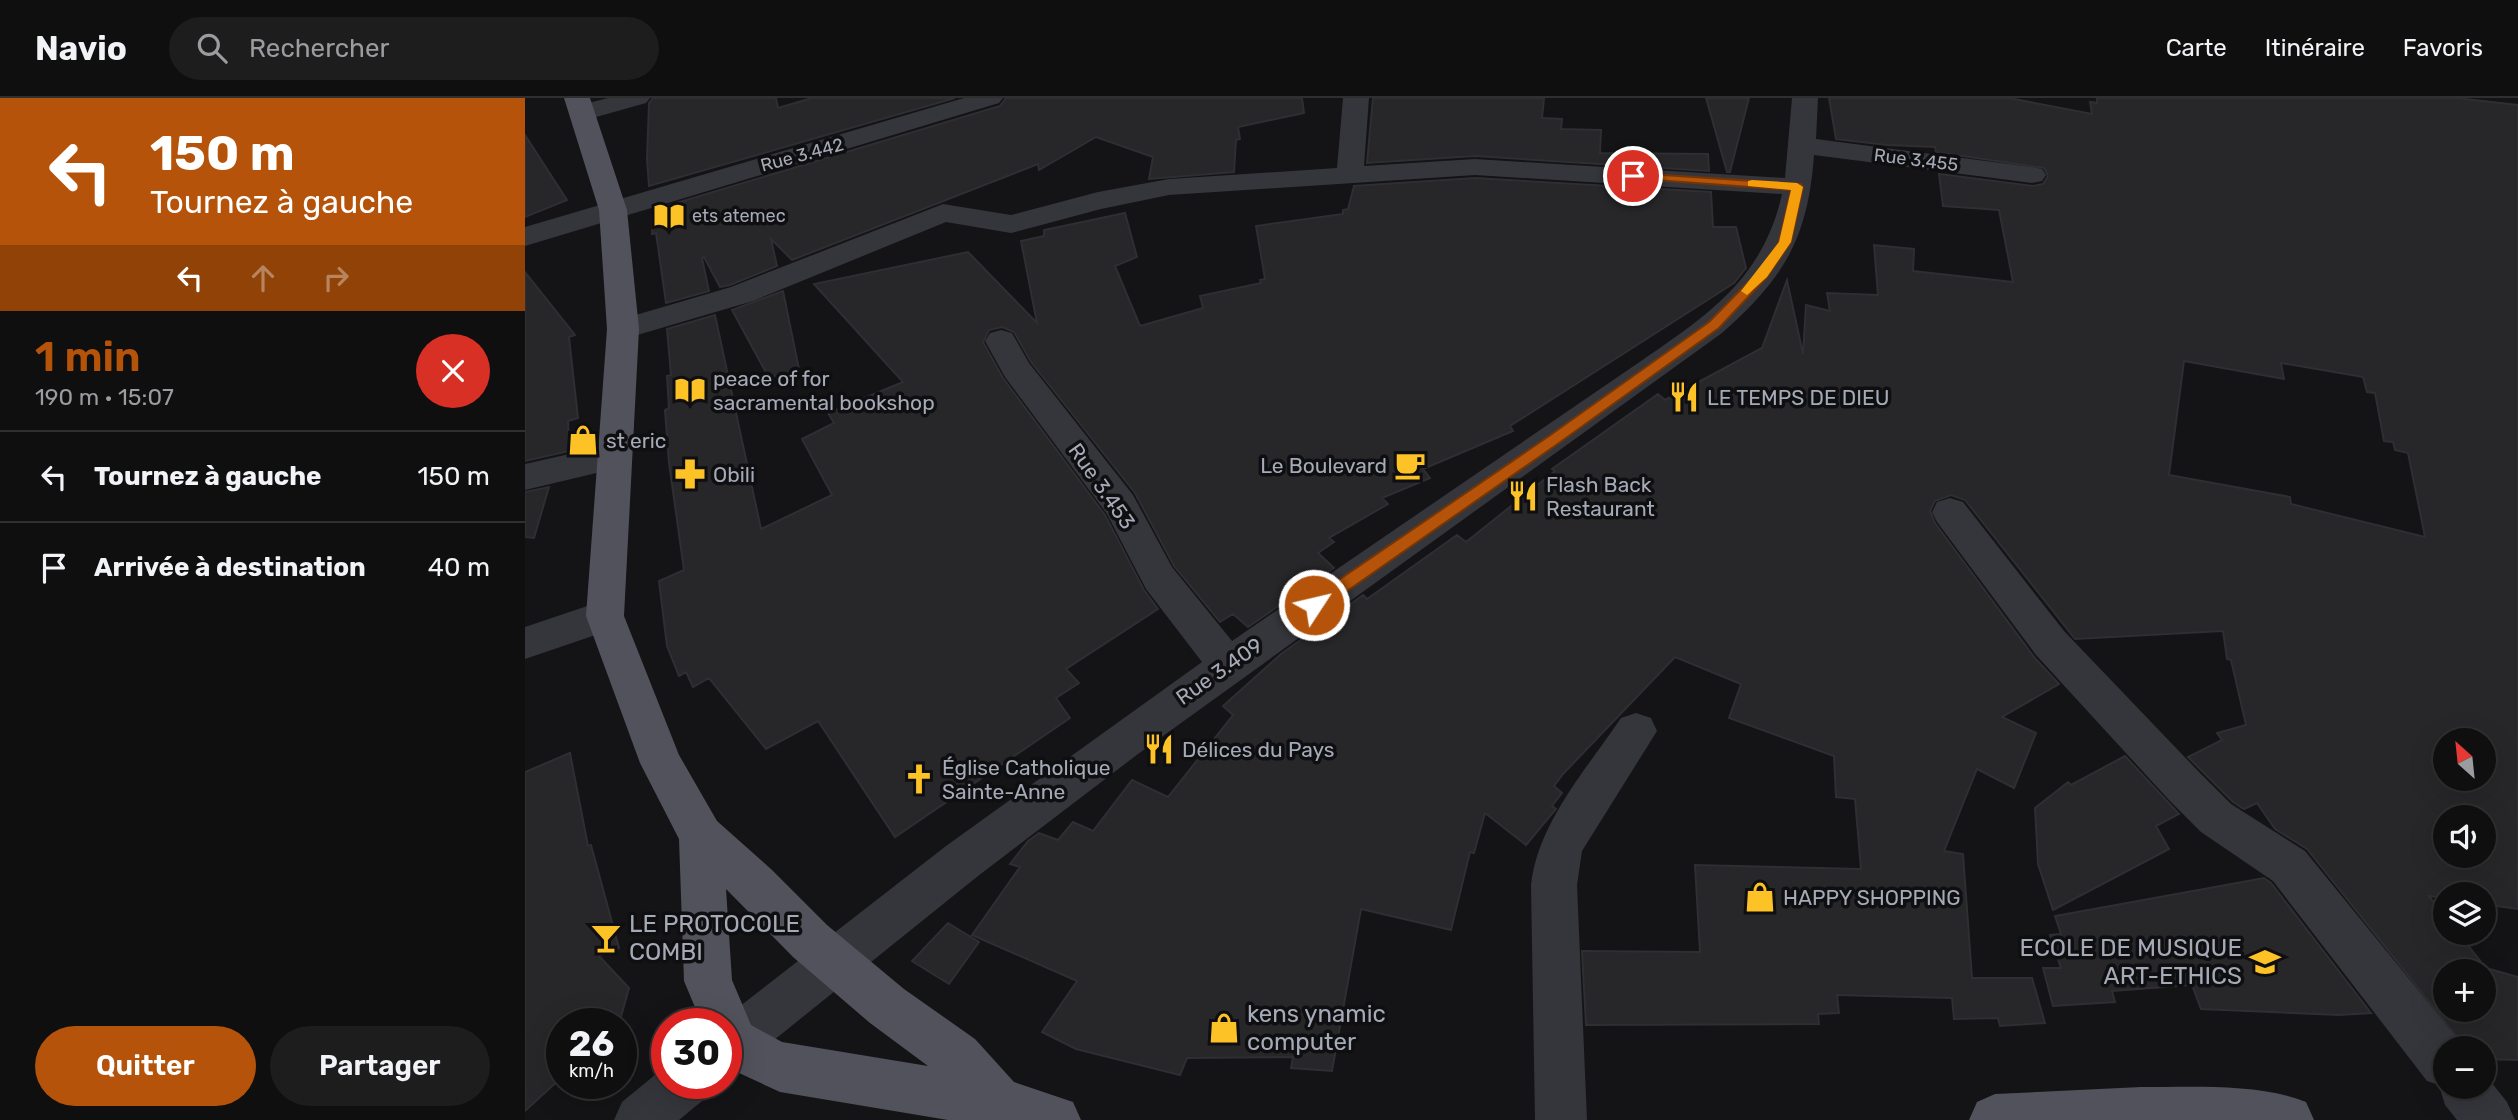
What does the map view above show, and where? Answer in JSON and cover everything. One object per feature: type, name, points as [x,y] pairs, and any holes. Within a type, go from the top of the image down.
[{"type":"main road","points":[[579,106],[613,210],[623,329],[605,616],[661,763],[701,836],[756,886],[810,941],[887,1006],[957,1057],[999,1103]]},
{"type":"main road","points":[[701,836],[708,981],[717,1008]]},
{"type":"main road","points":[[742,1050],[780,1067],[999,1103],[1055,1120]]},
{"type":"main road","points":[[1995,1120],[2058,1115],[2224,1112],[2288,1120]]},
{"type":"street","points":[[579,106],[637,98]]},
{"type":"street","name":"Rue 3.442","points":[[528,234],[991,98]]},
{"type":"street","points":[[1350,175],[1356,98]]},
{"type":"street","name":"Rue 3.409","points":[[742,1035],[834,960],[1181,697],[1554,440],[1714,325],[1763,275],[1785,242],[1797,187],[1805,98]]},
{"type":"street","name":"Rue 3.455","points":[[1801,145],[2032,175]]},
{"type":"street","points":[[623,329],[742,294],[943,213],[1011,224],[1098,201],[1169,187],[1496,167],[1797,187]]},
{"type":"street","name":"Rue 3.453","points":[[1002,341],[1016,369],[1120,505],[1160,578],[1227,665]]},
{"type":"street","points":[[525,477],[614,457]]},
{"type":"street","points":[[1950,512],[2050,643],[2185,786],[2216,818],[2289,866],[2433,1048]]},
{"type":"street","points":[[525,643],[605,616]]},
{"type":"street","points":[[1561,1120],[1555,945],[1556,863],[1563,842],[1636,731]]},
{"type":"street","points":[[640,1120],[665,1099]]},
{"type":"street","points":[[2472,1099],[2489,1120]]},
{"type":"building","points":[[653,98],[776,98],[778,108],[812,98],[955,98],[649,186],[649,103]]},
{"type":"building","points":[[1006,98],[1302,98],[1304,113],[1238,127],[1240,139],[1236,140],[1234,172],[1149,179],[1153,157],[1096,137],[1039,170],[1038,164],[792,260],[771,239],[777,266],[730,285],[720,287],[704,257],[702,258],[709,291],[666,303],[656,233],[652,234],[653,210],[1000,106]]},
{"type":"building","points":[[1373,98],[1544,98],[1542,118],[1562,119],[1561,129],[1601,130],[1600,153],[1708,154],[1709,171],[1475,156],[1367,163]]},
{"type":"building","points":[[1706,98],[1749,98],[1730,172],[1727,172]]},
{"type":"building","points":[[1829,98],[2009,98],[2092,114],[2090,102],[2097,103],[2097,98],[2457,98],[2518,105],[2518,909],[2496,906],[2496,882],[2433,882],[2433,896],[2429,896],[2433,901],[2433,945],[2468,945],[2479,959],[2433,959],[2433,1007],[2307,849],[2275,829],[2257,803],[2244,809],[2233,802],[2188,757],[2222,740],[2217,733],[2246,725],[2231,660],[2227,659],[2223,631],[2075,639],[1965,500],[1951,495],[1935,501],[1930,511],[1935,523],[2034,657],[2059,684],[2002,717],[2036,733],[2014,788],[1977,769],[1944,851],[1963,854],[1972,978],[2032,978],[2045,1023],[2000,1026],[1998,1018],[1954,1019],[1952,998],[1837,995],[1839,1013],[1818,1014],[1819,1024],[1586,1025],[1582,951],[1700,952],[1695,865],[1861,869],[1855,799],[1836,797],[1834,756],[1729,718],[1741,684],[1675,657],[1563,774],[1554,786],[1562,793],[1552,806],[1556,809],[1526,845],[1485,813],[1474,853],[1470,852],[1451,930],[1361,909],[1332,1071],[1291,1068],[1293,1057],[1187,1058],[1180,1075],[1076,1049],[1042,1032],[1077,981],[972,935],[1020,867],[1010,864],[1028,841],[1039,833],[1058,840],[1073,822],[1093,831],[1132,780],[1168,797],[1233,715],[1223,706],[1281,654],[1363,595],[1367,599],[1457,535],[1466,542],[1555,471],[1552,469],[1658,394],[1665,400],[1762,348],[1787,280],[1803,354],[1806,305],[1830,311],[1827,293],[1878,295],[1874,245],[1914,249],[1913,271],[2013,282],[1999,210],[1943,206],[1939,174],[2033,186],[2043,184],[2048,176],[2044,168],[1936,152],[1935,147],[1836,139]],"holes":[[[2184,361],[2284,379],[2281,363],[2363,377],[2367,392],[2375,393],[2384,441],[2393,442],[2395,450],[2408,453],[2425,537],[2291,504],[2290,497],[2169,475]]]},
{"type":"building","points":[[525,135],[567,200],[525,217]]},
{"type":"building","points":[[1475,178],[1711,192],[1713,227],[1736,227],[1746,268],[1734,283],[1510,426],[1513,431],[1423,469],[1430,478],[1382,498],[1388,504],[1329,538],[1334,542],[1318,553],[1334,568],[1248,627],[1233,614],[1220,622],[1174,566],[1135,493],[1031,362],[1014,332],[1002,327],[989,330],[983,342],[1003,378],[1105,515],[1144,590],[1158,609],[1066,669],[1079,683],[1056,698],[1070,718],[895,837],[818,721],[766,749],[709,678],[693,687],[686,672],[679,676],[667,646],[659,581],[684,570],[669,463],[665,410],[669,408],[667,376],[671,375],[667,329],[715,315],[761,529],[832,495],[802,439],[834,423],[828,413],[903,382],[814,284],[968,252],[1037,323],[1021,241],[1044,236],[1044,230],[1125,213],[1137,257],[1115,266],[1140,326],[1203,308],[1200,296],[1261,283],[1260,280],[1265,279],[1256,226],[1343,214],[1343,210],[1348,209],[1354,186]]},
{"type":"building","points":[[525,272],[575,335],[569,337],[578,418],[568,421],[569,451],[525,461]]},
{"type":"building","points":[[783,291],[799,369],[769,378],[732,310]]},
{"type":"building","points":[[549,487],[534,538],[525,537],[525,492]]},
{"type":"building","points":[[570,753],[588,846],[591,845],[619,948],[599,956],[629,988],[623,1008],[546,1008],[546,1092],[525,1111],[525,772]]},
{"type":"building","points":[[2125,756],[2179,814],[2156,826],[2169,849],[2053,910],[2038,864],[2035,808],[2068,782],[2071,785]]},
{"type":"building","name":"ECOLE DE MUSIQUE ART-ETHICS","points":[[2264,878],[2271,883],[2371,1013],[2339,1015],[2201,1009],[2192,985],[2112,991],[2115,1002],[2053,1006],[2043,968],[2061,968],[2050,935],[2061,934],[2055,916]]},
{"type":"building","points":[[948,923],[979,942],[949,984],[912,961]]},
{"type":"building","points":[[2496,971],[2518,977],[2518,1060],[2496,1059],[2496,1036],[2456,1036],[2445,1022],[2496,1022]]},
{"type":"slow traffic","points":[[1747,291],[1763,275],[1785,242],[1797,187],[1752,184]]},
{"type":"place","name":"ets atemec","points":[[669,216]]},
{"type":"place","name":"peace of for sacramental bookshop","points":[[690,390]]},
{"type":"place","name":"LE TEMPS DE DIEU","points":[[1684,397]]},
{"type":"place","name":"st eric","points":[[583,440]]},
{"type":"place","name":"Le Boulevard","points":[[1410,465]]},
{"type":"place","name":"Obili","points":[[690,474]]},
{"type":"place","name":"Flash Back Restaurant","points":[[1523,496]]},
{"type":"place","name":"Délices du Pays","points":[[1159,749]]},
{"type":"place","name":"Église Catholique Sainte-Anne","points":[[919,779]]},
{"type":"place","name":"HAPPY SHOPPING","points":[[1760,897]]},
{"type":"place","name":"LE PROTOCOLE COMBI","points":[[606,938]]},
{"type":"place","name":"ECOLE DE MUSIQUE ART-ETHICS","points":[[2265,962]]},
{"type":"place","name":"kens ynamic computer","points":[[1224,1028]]},
{"type":"route","points":[[1314,605],[1554,440],[1714,325],[1763,275],[1785,242],[1797,187],[1633,176]]}]
